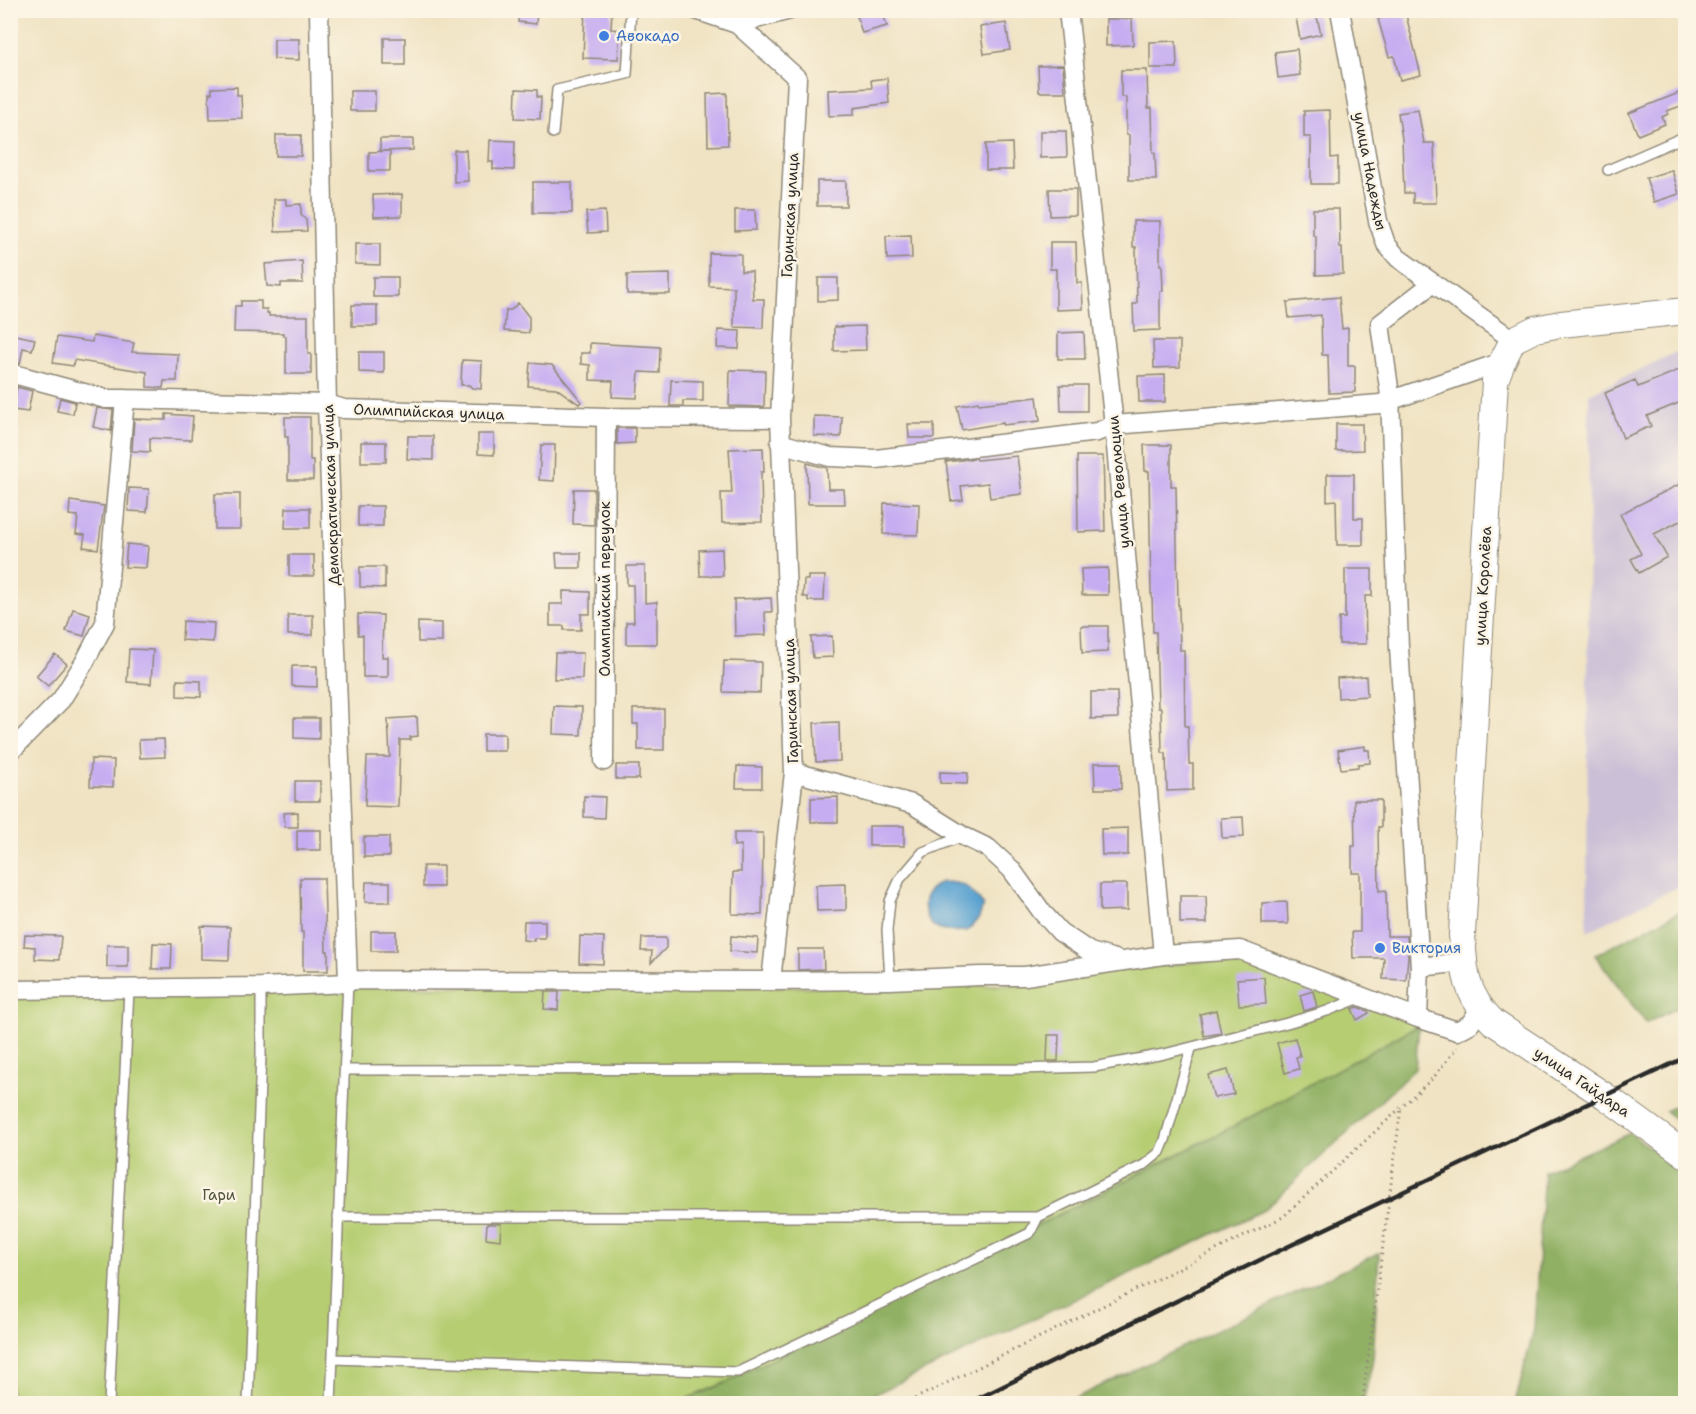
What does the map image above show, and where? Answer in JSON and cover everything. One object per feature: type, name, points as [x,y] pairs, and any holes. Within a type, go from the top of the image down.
[{"type":"street","name":"Демократическая улица","points":[[319,10],[327,404],[348,981]]},
{"type":"street","points":[[696,10],[737,24],[790,10]]},
{"type":"street","name":"улица Революции","points":[[1068,10],[1114,425],[1163,955]]},
{"type":"street","name":"улица Надежды","points":[[1340,10],[1378,221],[1386,244],[1398,258],[1432,283],[1508,351]]},
{"type":"street","name":"Гаринская улица","points":[[737,24],[798,78],[780,418],[794,772],[771,981]]},
{"type":"street","points":[[1418,1018],[1420,967],[1399,648],[1391,400],[1380,324],[1432,283]]},
{"type":"street","points":[[780,443],[830,457],[876,459],[1097,432],[1114,425],[1380,404],[1508,351],[1535,329],[1561,324],[1686,311]]},
{"type":"street","name":"улица Королёва","points":[[1480,1009],[1467,983],[1462,934],[1495,381],[1508,351]]},
{"type":"street","name":"Олимпийская улица","points":[[10,373],[106,399],[327,404],[344,409],[606,417],[780,418]]},
{"type":"street","points":[[10,752],[61,700],[105,623],[125,399]]},
{"type":"street","name":"Олимпийский переулок","points":[[604,761],[606,417]]},
{"type":"street","points":[[794,772],[912,804],[963,836],[988,848],[1011,869],[1042,912],[1060,932],[1090,952],[1122,961]]},
{"type":"street","points":[[10,990],[261,987],[348,981],[771,981],[1025,976],[1163,955],[1240,951],[1457,1031],[1470,1024],[1480,1009]]},
{"type":"street","points":[[1420,967],[1464,962]]},
{"type":"street","name":"улица Гайдара","points":[[1480,1009],[1493,1022],[1605,1096],[1686,1155]]},
{"type":"lane","points":[[553,133],[557,90],[627,74],[631,10]]},
{"type":"lane","points":[[1608,170],[1686,135]]},
{"type":"lane","points":[[890,980],[887,930],[890,901],[900,879],[923,852],[963,836]]},
{"type":"lane","points":[[331,1404],[348,981]]},
{"type":"lane","points":[[248,1404],[261,1056],[261,987]]},
{"type":"lane","points":[[109,1404],[129,990]]},
{"type":"lane","points":[[345,1070],[1094,1068],[1191,1048],[1328,1011],[1362,997]]},
{"type":"lane","points":[[338,1217],[1038,1217],[1144,1165],[1160,1152],[1191,1048]]},
{"type":"lane","points":[[333,1359],[738,1372],[1030,1233],[1038,1217]]},
{"type":"path","points":[[903,1404],[1283,1217],[1434,1077],[1458,1046],[1457,1031]]},
{"type":"path","points":[[1362,1404],[1401,1107]]},
{"type":"shaded area","points":[[1685,348],[1685,883],[1587,932],[1589,394]]},
{"type":"green space","points":[[1685,909],[1685,1004],[1646,1023],[1595,955]]},
{"type":"green space","name":"Гари","points":[[1238,958],[1419,1025],[1236,1125],[725,1383],[676,1403],[11,1404],[11,986],[869,987],[1020,985],[1088,973]]},
{"type":"green space","points":[[1419,1025],[1415,1069],[1264,1210],[856,1403],[676,1404],[725,1383],[1236,1125]]},
{"type":"green space","points":[[1685,1101],[1685,1127],[1665,1111]]},
{"type":"green space","points":[[1630,1133],[1685,1174],[1685,1403],[1515,1403],[1534,1329],[1544,1171]]},
{"type":"green space","points":[[1379,1253],[1373,1360],[1363,1403],[1065,1403]]},
{"type":"water","points":[[941,882],[965,886],[983,905],[979,918],[967,931],[938,929],[927,917],[924,906],[926,896]]},
{"type":"building","points":[[519,10],[537,10],[536,24],[518,22]]},
{"type":"building","points":[[585,10],[612,10],[611,29],[620,30],[618,59],[583,58]]},
{"type":"building","points":[[855,10],[882,10],[887,26],[862,33]]},
{"type":"building","points":[[1405,11],[1421,75],[1400,80],[1394,56],[1389,57],[1378,19]]},
{"type":"building","points":[[1316,13],[1321,34],[1300,39],[1296,18]]},
{"type":"building","points":[[1106,19],[1132,19],[1133,45],[1106,46]]},
{"type":"building","points":[[1006,23],[1010,50],[984,54],[980,27]]},
{"type":"building","points":[[384,38],[405,38],[405,65],[384,65]]},
{"type":"building","points":[[274,39],[299,39],[299,60],[274,59]]},
{"type":"building","points":[[1176,41],[1177,68],[1150,68],[1150,42]]},
{"type":"building","points":[[1297,49],[1300,75],[1278,78],[1275,52]]},
{"type":"building","points":[[1063,65],[1065,92],[1039,92],[1038,66]]},
{"type":"building","points":[[1121,70],[1147,70],[1148,108],[1152,108],[1156,180],[1129,180],[1129,135],[1126,135],[1126,97],[1121,97]]},
{"type":"building","points":[[887,78],[889,103],[854,108],[854,115],[829,116],[828,90],[872,88],[871,80]]},
{"type":"building","points":[[237,87],[237,95],[241,95],[242,118],[210,119],[209,93],[212,93],[212,88]]},
{"type":"building","points":[[516,89],[537,90],[537,97],[541,97],[540,119],[515,118]]},
{"type":"building","points":[[1686,90],[1686,104],[1667,111],[1668,114],[1662,117],[1665,124],[1638,135],[1629,113]]},
{"type":"building","points":[[350,91],[375,91],[375,111],[350,111]]},
{"type":"building","points":[[727,93],[728,145],[708,146],[707,94]]},
{"type":"building","points":[[1330,110],[1331,158],[1338,157],[1338,184],[1311,184],[1311,137],[1304,137],[1304,111]]},
{"type":"building","points":[[1418,110],[1424,143],[1434,143],[1436,203],[1413,203],[1413,193],[1404,193],[1402,139],[1398,113]]},
{"type":"building","points":[[1040,131],[1066,131],[1067,157],[1040,158]]},
{"type":"building","points":[[276,135],[301,135],[301,156],[276,156]]},
{"type":"building","points":[[380,139],[413,139],[413,150],[380,151]]},
{"type":"building","points":[[490,140],[515,141],[514,170],[493,169],[493,162],[489,162]]},
{"type":"building","points":[[1012,143],[1013,170],[986,170],[986,144]]},
{"type":"building","points":[[454,150],[466,150],[468,181],[454,182]]},
{"type":"building","points":[[390,151],[390,171],[369,171],[369,152]]},
{"type":"building","points":[[1672,170],[1679,194],[1654,202],[1646,178]]},
{"type":"building","points":[[817,181],[846,181],[846,206],[817,206]]},
{"type":"building","points":[[533,182],[572,182],[572,213],[533,213]]},
{"type":"building","points":[[1049,189],[1076,189],[1076,215],[1050,216]]},
{"type":"building","points":[[402,194],[402,216],[374,217],[373,195]]},
{"type":"building","points":[[274,199],[286,199],[286,205],[301,204],[301,215],[306,220],[307,231],[275,232]]},
{"type":"building","points":[[1313,209],[1339,209],[1343,274],[1316,275]]},
{"type":"building","points":[[735,210],[755,210],[756,230],[735,231]]},
{"type":"building","points":[[605,211],[606,232],[588,233],[586,212]]},
{"type":"building","points":[[1133,221],[1160,221],[1160,265],[1162,265],[1163,291],[1160,291],[1160,330],[1134,331],[1133,304],[1137,304]]},
{"type":"building","points":[[911,235],[912,258],[887,259],[886,236]]},
{"type":"building","points":[[1050,242],[1076,242],[1077,283],[1082,283],[1083,309],[1056,310],[1056,269],[1050,269]]},
{"type":"building","points":[[355,244],[380,244],[380,265],[355,264]]},
{"type":"building","points":[[709,253],[741,254],[741,271],[752,271],[753,299],[764,299],[763,328],[734,327],[734,287],[709,286]]},
{"type":"building","points":[[302,261],[303,283],[281,283],[281,287],[267,286],[265,264]]},
{"type":"building","points":[[670,274],[670,294],[627,294],[627,275]]},
{"type":"building","points":[[373,277],[398,277],[398,297],[373,297]]},
{"type":"building","points":[[818,278],[838,278],[838,300],[818,301]]},
{"type":"building","points":[[1339,297],[1342,329],[1348,328],[1348,366],[1355,366],[1355,392],[1329,393],[1328,355],[1322,355],[1321,315],[1289,318],[1287,302]]},
{"type":"building","points":[[241,301],[261,301],[261,309],[267,309],[269,316],[308,316],[308,354],[311,354],[311,374],[286,374],[286,336],[283,336],[283,333],[234,332],[235,306],[241,306]]},
{"type":"building","points":[[518,303],[529,317],[529,333],[504,331],[506,310],[511,310]]},
{"type":"building","points":[[352,305],[377,305],[377,326],[352,326]]},
{"type":"building","points":[[865,326],[866,350],[834,351],[834,327]]},
{"type":"building","points":[[718,330],[740,331],[739,349],[717,348]]},
{"type":"building","points":[[1084,332],[1085,359],[1058,359],[1058,333]]},
{"type":"building","points":[[10,334],[35,339],[32,350],[23,348],[20,364],[10,362]]},
{"type":"building","points":[[93,336],[134,343],[132,352],[178,354],[177,381],[164,381],[163,388],[147,387],[147,372],[74,360],[73,366],[53,363],[57,337],[92,342]]},
{"type":"building","points":[[1153,341],[1180,341],[1180,367],[1154,368]]},
{"type":"building","points":[[590,343],[660,347],[659,373],[639,372],[637,398],[612,397],[613,381],[590,380],[590,365],[581,364],[581,353],[590,353]]},
{"type":"building","points":[[359,352],[384,352],[384,373],[359,372]]},
{"type":"building","points":[[462,360],[482,361],[481,389],[461,385]]},
{"type":"building","points":[[530,363],[552,365],[582,402],[579,404],[556,388],[528,386]]},
{"type":"building","points":[[1686,367],[1686,400],[1647,416],[1651,426],[1623,438],[1605,393],[1635,380],[1638,387]]},
{"type":"building","points":[[730,370],[765,371],[764,407],[729,406]]},
{"type":"building","points":[[1165,375],[1165,402],[1139,402],[1138,376]]},
{"type":"building","points":[[671,380],[703,381],[703,401],[683,401],[683,406],[670,406]]},
{"type":"building","points":[[1060,385],[1087,385],[1087,411],[1061,411]]},
{"type":"building","points":[[17,387],[32,391],[28,412],[13,410]]},
{"type":"building","points":[[1037,397],[1040,421],[1003,425],[1003,423],[962,430],[957,406]]},
{"type":"building","points":[[60,398],[75,402],[73,414],[57,411]]},
{"type":"building","points":[[97,408],[113,410],[111,431],[93,427]]},
{"type":"building","points":[[166,414],[193,416],[191,440],[150,438],[150,452],[132,451],[134,419],[166,420]]},
{"type":"building","points":[[814,416],[842,417],[841,437],[814,436]]},
{"type":"building","points":[[285,417],[310,417],[310,460],[313,460],[313,480],[288,480],[288,437],[285,437]]},
{"type":"building","points":[[908,424],[934,424],[934,438],[909,438]]},
{"type":"building","points":[[1336,424],[1362,424],[1363,450],[1336,451]]},
{"type":"building","points":[[617,428],[635,428],[635,443],[617,444]]},
{"type":"building","points":[[478,434],[494,434],[494,455],[478,454]]},
{"type":"building","points":[[408,436],[433,436],[433,460],[407,459]]},
{"type":"building","points":[[361,442],[386,442],[386,462],[361,462]]},
{"type":"building","points":[[541,445],[555,445],[554,481],[539,480]]},
{"type":"building","points":[[1144,445],[1171,445],[1171,486],[1176,486],[1180,650],[1184,650],[1185,726],[1188,726],[1189,764],[1193,764],[1193,790],[1167,791],[1166,753],[1162,753],[1161,708],[1158,708],[1156,632],[1153,632],[1151,594],[1149,471],[1145,471]]},
{"type":"building","points":[[763,448],[762,522],[722,523],[721,493],[732,493],[729,449]]},
{"type":"building","points":[[1017,456],[1022,494],[990,498],[988,483],[961,486],[963,500],[951,501],[946,462]]},
{"type":"building","points":[[1077,456],[1103,456],[1105,531],[1078,532]]},
{"type":"building","points":[[807,463],[827,468],[828,489],[844,489],[845,504],[808,504]]},
{"type":"building","points":[[1327,474],[1354,474],[1354,518],[1363,518],[1363,545],[1337,545],[1336,500],[1327,501]]},
{"type":"building","points":[[1686,481],[1686,518],[1654,534],[1667,557],[1639,573],[1631,559],[1641,554],[1620,514]]},
{"type":"building","points":[[129,488],[149,489],[147,512],[128,511]]},
{"type":"building","points":[[574,489],[594,489],[594,525],[573,524]]},
{"type":"building","points":[[215,494],[240,494],[240,529],[215,529]]},
{"type":"building","points":[[70,501],[104,506],[98,549],[83,547],[85,535],[76,534],[78,516],[69,515]]},
{"type":"building","points":[[884,503],[919,504],[918,535],[883,534]]},
{"type":"building","points":[[358,506],[383,506],[383,526],[358,526]]},
{"type":"building","points":[[286,508],[310,508],[310,528],[285,528]]},
{"type":"building","points":[[127,544],[148,546],[146,568],[125,567]]},
{"type":"building","points":[[722,549],[723,576],[700,576],[699,550]]},
{"type":"building","points":[[556,553],[581,553],[581,568],[557,568]]},
{"type":"building","points":[[289,555],[314,555],[314,576],[289,576]]},
{"type":"building","points":[[627,566],[645,566],[645,603],[657,602],[657,644],[626,644],[626,622],[634,622],[633,585],[627,585]]},
{"type":"building","points":[[360,567],[385,567],[385,588],[360,587]]},
{"type":"building","points":[[1108,568],[1108,595],[1082,595],[1081,569]]},
{"type":"building","points":[[1345,569],[1372,569],[1372,596],[1365,596],[1366,644],[1339,644],[1339,618],[1345,618]]},
{"type":"building","points":[[808,576],[825,576],[824,601],[808,601],[808,597],[803,597],[804,580],[808,580]]},
{"type":"building","points":[[563,591],[590,592],[590,614],[581,614],[581,630],[564,630],[564,626],[550,626],[550,604],[563,604]]},
{"type":"building","points":[[771,598],[772,612],[765,612],[766,635],[735,636],[734,599]]},
{"type":"building","points":[[73,609],[90,614],[84,636],[66,631]]},
{"type":"building","points":[[358,614],[383,615],[382,657],[388,657],[388,677],[363,677],[363,635],[358,635]]},
{"type":"building","points":[[288,615],[313,615],[313,635],[288,635]]},
{"type":"building","points":[[183,621],[214,623],[213,642],[182,640]]},
{"type":"building","points":[[418,622],[442,623],[442,642],[418,642]]},
{"type":"building","points":[[1081,626],[1108,626],[1108,652],[1082,653]]},
{"type":"building","points":[[832,636],[833,657],[813,658],[811,637]]},
{"type":"building","points":[[129,649],[153,650],[151,684],[127,682]]},
{"type":"building","points":[[555,653],[583,653],[582,679],[554,679]]},
{"type":"building","points":[[55,654],[67,664],[48,686],[36,676]]},
{"type":"building","points":[[724,661],[761,662],[760,693],[723,692]]},
{"type":"building","points":[[292,666],[317,666],[317,687],[292,686]]},
{"type":"building","points":[[1366,676],[1367,696],[1338,698],[1337,678]]},
{"type":"building","points":[[177,680],[201,681],[201,697],[177,696]]},
{"type":"building","points":[[1091,692],[1117,692],[1118,718],[1091,719]]},
{"type":"building","points":[[554,706],[582,707],[581,735],[553,734]]},
{"type":"building","points":[[633,709],[664,709],[664,750],[638,750],[638,724],[633,724]]},
{"type":"building","points":[[417,717],[418,736],[410,737],[410,740],[400,740],[398,807],[365,806],[367,757],[390,757],[388,719]]},
{"type":"building","points":[[294,718],[319,718],[319,739],[294,738]]},
{"type":"building","points":[[839,722],[840,761],[816,762],[814,723]]},
{"type":"building","points":[[483,734],[505,734],[505,751],[483,751]]},
{"type":"building","points":[[164,739],[165,757],[140,758],[139,740]]},
{"type":"building","points":[[1365,746],[1365,750],[1369,750],[1370,763],[1341,769],[1338,750]]},
{"type":"building","points":[[91,759],[114,760],[113,787],[90,786]]},
{"type":"building","points":[[1094,763],[1121,763],[1121,789],[1095,789]]},
{"type":"building","points":[[616,765],[639,765],[639,779],[616,779]]},
{"type":"building","points":[[737,766],[762,767],[762,788],[736,788]]},
{"type":"building","points":[[940,772],[968,773],[967,784],[940,783]]},
{"type":"building","points":[[295,781],[320,781],[320,801],[295,801]]},
{"type":"building","points":[[584,796],[605,797],[604,818],[584,817]]},
{"type":"building","points":[[838,797],[838,822],[811,822],[811,798]]},
{"type":"building","points":[[1354,800],[1381,800],[1381,827],[1378,827],[1379,891],[1386,890],[1387,936],[1407,936],[1406,980],[1383,979],[1384,958],[1353,958],[1352,932],[1360,932],[1360,873],[1352,873],[1352,846],[1355,846]]},
{"type":"building","points":[[298,812],[298,827],[285,827],[284,813]]},
{"type":"building","points":[[1243,817],[1244,837],[1222,838],[1221,818]]},
{"type":"building","points":[[869,826],[904,826],[904,846],[869,846]]},
{"type":"building","points":[[1128,828],[1128,855],[1102,855],[1101,829]]},
{"type":"building","points":[[297,830],[321,830],[321,850],[297,850]]},
{"type":"building","points":[[734,833],[763,833],[762,915],[732,914],[733,872],[741,872],[741,845],[734,846]]},
{"type":"building","points":[[364,837],[389,837],[389,857],[364,857]]},
{"type":"building","points":[[423,866],[443,866],[443,887],[423,887]]},
{"type":"building","points":[[300,878],[324,878],[328,971],[303,971]]},
{"type":"building","points":[[366,882],[390,882],[390,902],[365,902]]},
{"type":"building","points":[[846,884],[846,910],[817,911],[816,885]]},
{"type":"building","points":[[1100,884],[1127,884],[1127,910],[1100,911]]},
{"type":"building","points":[[1180,896],[1206,896],[1207,923],[1180,923]]},
{"type":"building","points":[[1287,902],[1288,924],[1262,924],[1262,903]]},
{"type":"building","points":[[524,921],[545,921],[545,938],[534,938],[534,941],[523,940]]},
{"type":"building","points":[[201,926],[230,927],[229,960],[201,959]]},
{"type":"building","points":[[371,931],[396,931],[396,951],[371,951]]},
{"type":"building","points":[[25,935],[61,936],[59,960],[35,959],[35,947],[24,946]]},
{"type":"building","points":[[580,936],[604,937],[603,964],[579,963]]},
{"type":"building","points":[[731,936],[758,938],[757,953],[730,951]]},
{"type":"building","points":[[642,938],[666,938],[666,948],[651,963],[652,951],[641,951]]},
{"type":"building","points":[[153,943],[172,944],[171,969],[152,969]]},
{"type":"building","points":[[107,945],[128,945],[128,967],[107,967]]},
{"type":"building","points":[[798,949],[823,949],[824,969],[798,970]]},
{"type":"building","points":[[1264,977],[1266,1004],[1239,1005],[1237,979]]},
{"type":"building","points":[[1313,991],[1317,1007],[1304,1011],[1300,995]]},
{"type":"building","points":[[545,992],[559,992],[558,1010],[544,1009]]},
{"type":"building","points":[[1357,1007],[1369,1013],[1357,1020],[1352,1009]]},
{"type":"building","points":[[1216,1010],[1221,1033],[1204,1036],[1200,1014]]},
{"type":"building","points":[[1048,1035],[1059,1035],[1058,1061],[1047,1061]]},
{"type":"building","points":[[1295,1038],[1300,1056],[1296,1057],[1299,1069],[1285,1073],[1277,1043]]},
{"type":"building","points":[[1228,1070],[1234,1094],[1214,1098],[1208,1075]]},
{"type":"building","points":[[487,1224],[501,1224],[500,1240],[486,1238]]},
{"type":"railway","points":[[967,1404],[1264,1258],[1686,1057]]},
{"type":"place","name":"Авокадо","points":[[604,36]]},
{"type":"place","name":"Виктория","points":[[1380,948]]}]
